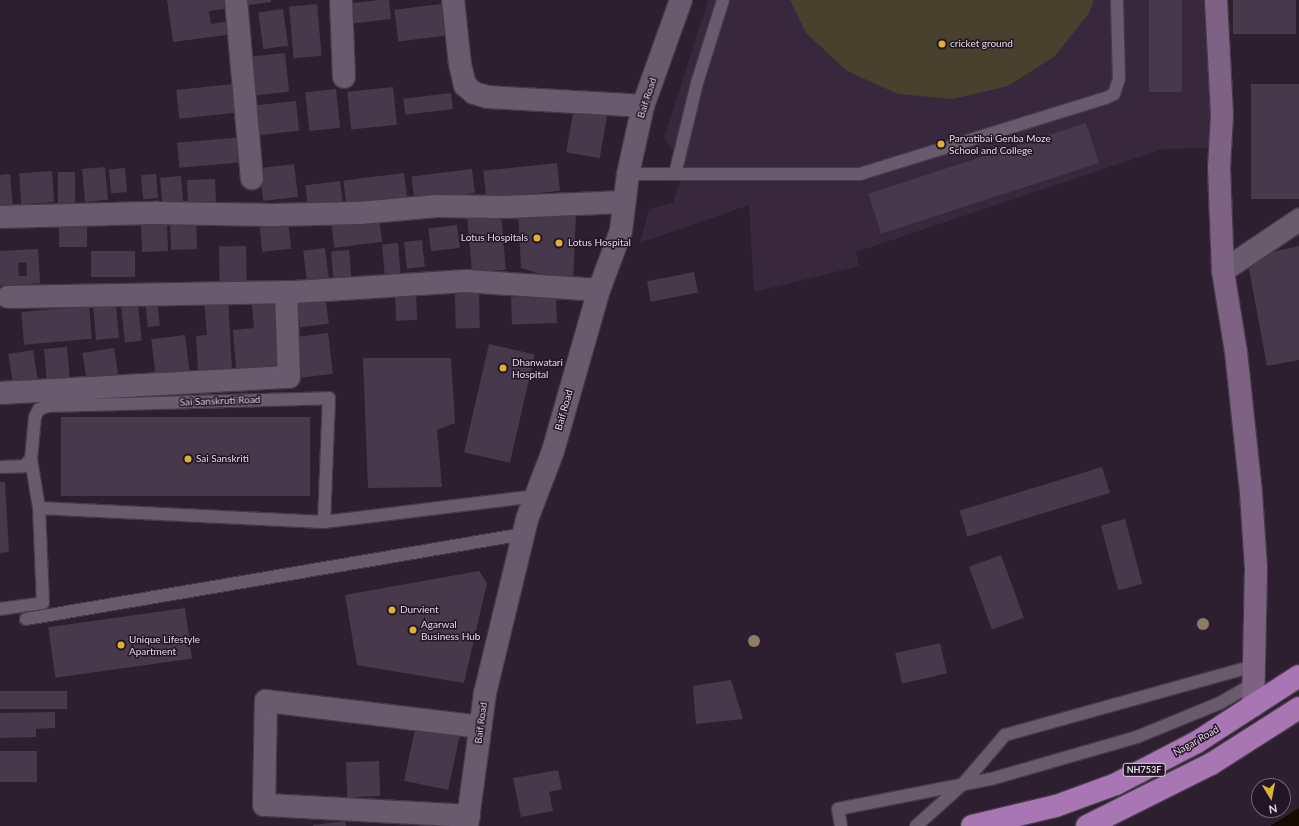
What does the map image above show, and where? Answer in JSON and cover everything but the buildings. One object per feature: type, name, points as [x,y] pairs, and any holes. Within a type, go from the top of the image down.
[{"type":"highway","name":"Nagar Road","points":[[972,826],[1056,806],[1116,784],[1197,742],[1299,676]]},
{"type":"highway","name":"NH753F","points":[[1087,826],[1211,764],[1299,708]]},
{"type":"street","points":[[236,0],[252,178]]},
{"type":"street","points":[[341,0],[344,77]]},
{"type":"street","points":[[453,0],[460,64],[465,86],[474,93],[488,97],[643,106]]},
{"type":"street","name":"Baif Road","points":[[468,821],[480,727],[493,656],[514,583],[524,534],[536,496],[553,451],[599,290],[621,231],[628,174],[643,106],[681,0]]},
{"type":"street","points":[[1216,0],[1222,115],[1219,168],[1223,271],[1236,352],[1251,493],[1256,568],[1252,706]]},
{"type":"street","points":[[0,217],[158,213],[273,215],[360,213],[437,206],[505,206],[624,202]]},
{"type":"street","points":[[1223,271],[1299,220]]},
{"type":"street","points":[[8,297],[286,292],[466,281],[599,290]]},
{"type":"street","points":[[0,392],[289,377],[286,292]]},
{"type":"street","points":[[468,821],[264,805],[266,701],[480,727]]},
{"type":"lane","points":[[675,174],[697,83],[723,0]]},
{"type":"lane","points":[[628,174],[860,174],[1106,98],[1114,94],[1119,79],[1116,0]]},
{"type":"lane","name":"Sai Sanskruti Road","points":[[0,609],[43,603],[39,508],[31,459],[35,417],[39,409],[48,406],[329,398],[324,522]]},
{"type":"lane","points":[[0,467],[24,466],[31,459]]},
{"type":"lane","points":[[39,508],[324,522],[536,496]]},
{"type":"lane","points":[[26,619],[524,534]]},
{"type":"lane","points":[[841,826],[838,809],[963,784],[1137,737],[1220,703],[1253,675]]},
{"type":"lane","points":[[916,826],[963,784],[1005,735],[1253,675]]},
{"type":"shaded area","name":"Parvatibai Genba Moze School and College","points":[[708,0],[1209,0],[1214,148],[1163,149],[856,252],[859,266],[754,292],[749,205],[640,243],[649,209],[673,203],[685,167],[664,139]]},
{"type":"shaded area","name":"cricket ground","points":[[790,0],[1094,0],[1089,13],[1055,56],[1008,86],[953,99],[898,94],[847,71],[806,33]]},
{"type":"shaded area","points":[[1299,808],[1299,826],[1270,826],[1283,818],[1291,818],[1291,813]]},
{"type":"place","name":"cricket ground","points":[[942,44]]},
{"type":"place","name":"Parvatibai Genba Moze School and College","points":[[941,144]]},
{"type":"place","name":"Lotus Hospitals","points":[[537,238]]},
{"type":"place","name":"Lotus Hospital","points":[[559,243]]},
{"type":"place","name":"Dhanwatari Hospital","points":[[503,368]]},
{"type":"place","name":"Sai Sanskriti","points":[[188,459]]},
{"type":"place","name":"Durvient","points":[[392,610]]},
{"type":"place","name":"Agarwal Business Hub","points":[[413,630]]},
{"type":"place","name":"Unique Lifestyle Apartment","points":[[121,645]]}]
